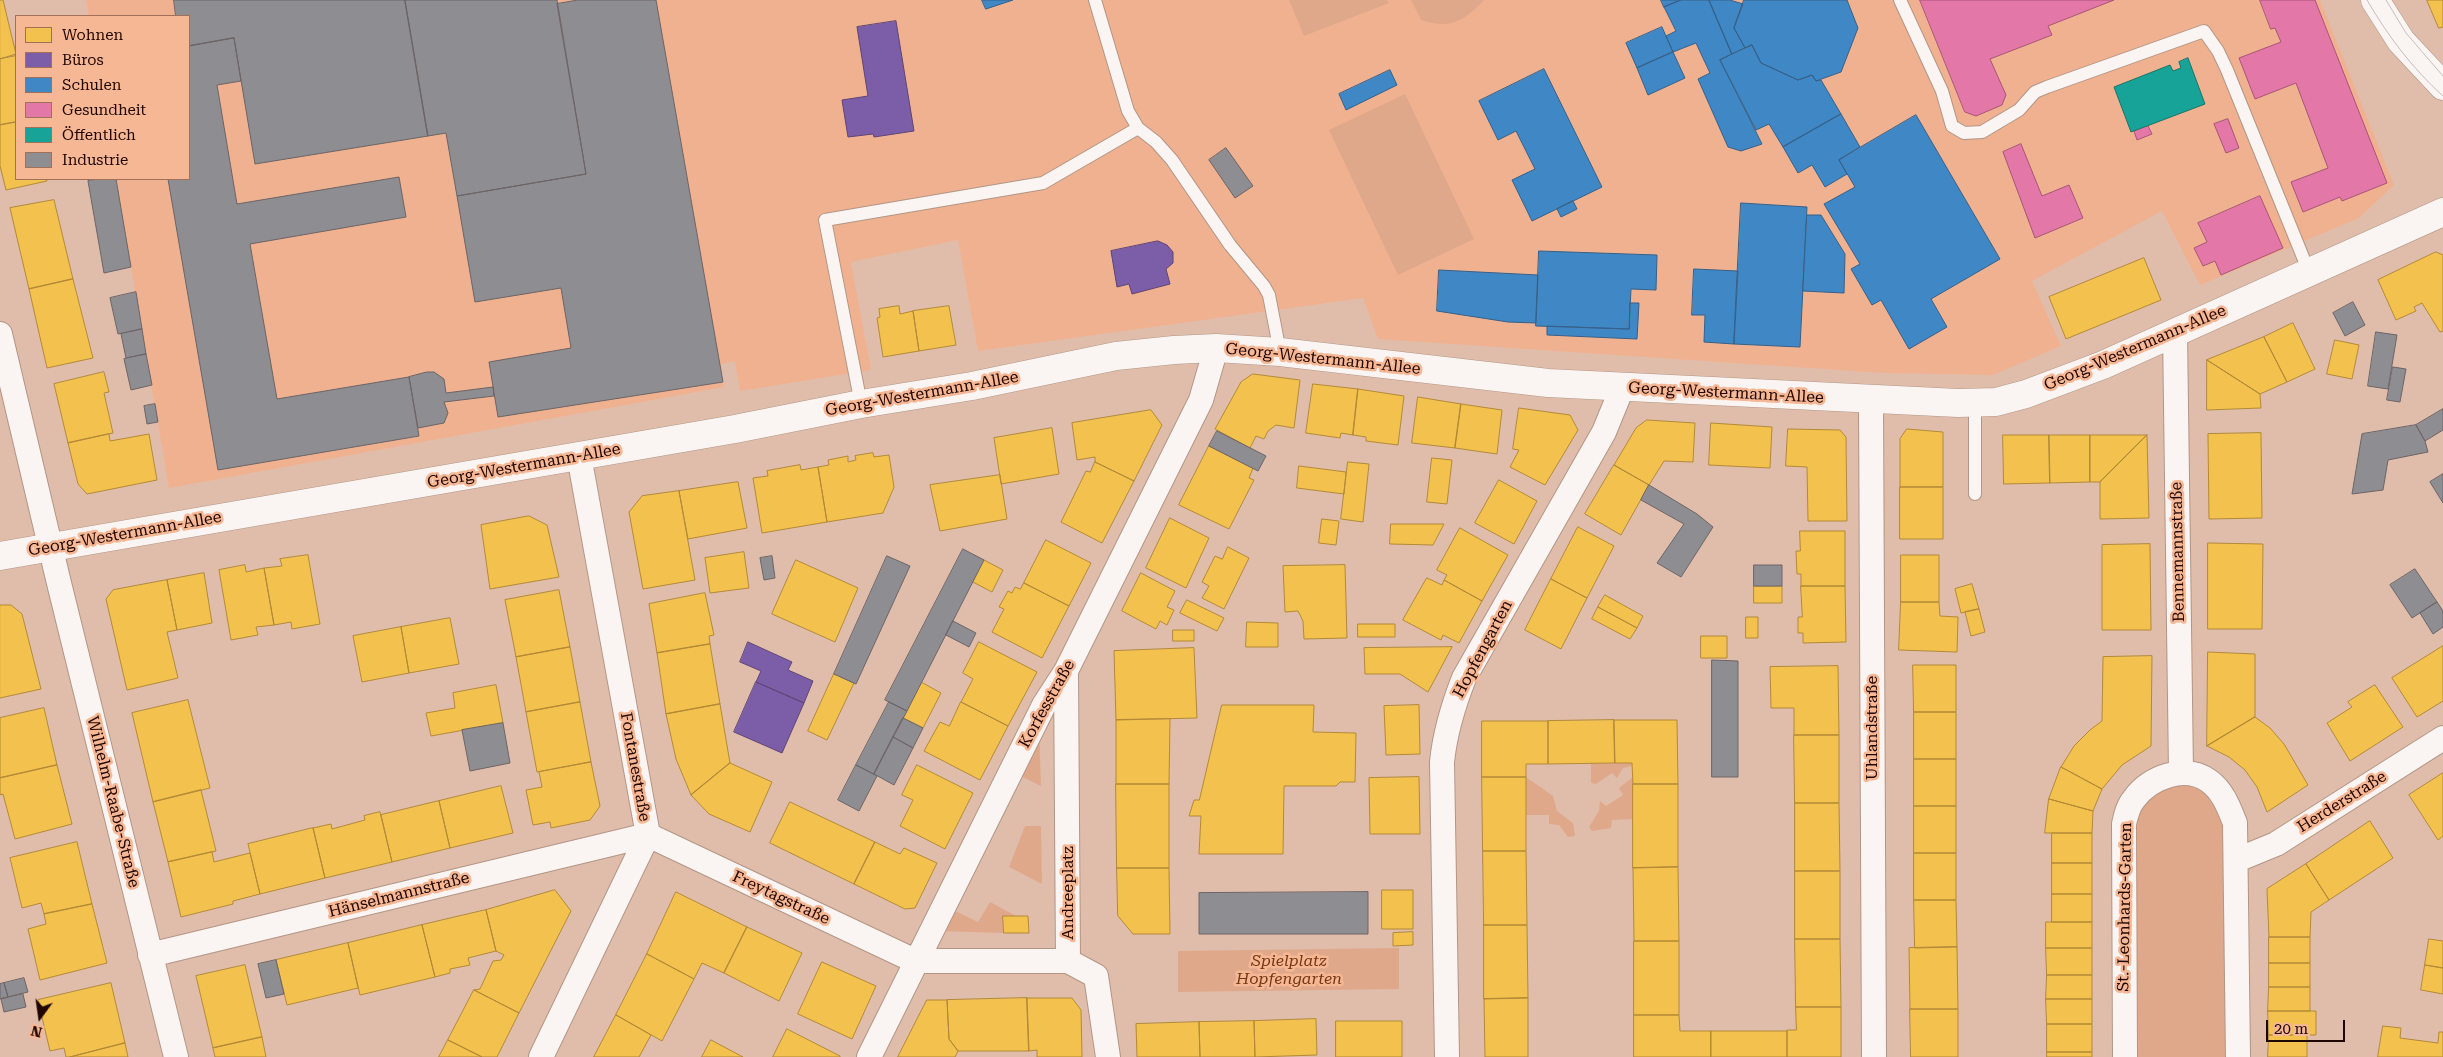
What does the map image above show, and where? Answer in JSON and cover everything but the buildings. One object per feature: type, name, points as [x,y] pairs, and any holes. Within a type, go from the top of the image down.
[{"type":"street","points":[[2375,0],[2401,41],[2443,86]]},
{"type":"street","name":"Georg-Westermann-Allee","points":[[0,556],[972,386],[1116,356],[1216,348],[1280,352],[1548,383],[1871,399],[1975,403],[1996,402],[2026,394],[2103,365],[2443,212]]},
{"type":"street","name":"Bennemannstraße","points":[[2175,332],[2181,772]]},
{"type":"street","name":"Wilhelm-Raabe-Straße","points":[[0,334],[50,547],[176,1057]]},
{"type":"street","name":"Korfesstraße","points":[[869,1057],[915,961],[1044,705],[1066,671],[1202,400],[1216,348]]},
{"type":"street","name":"Hopfengarten","points":[[1446,1057],[1442,762],[1445,736],[1452,709],[1464,678],[1604,432],[1622,388]]},
{"type":"street","name":"Uhlandstraße","points":[[1871,399],[1874,1057]]},
{"type":"street","name":"Fontanestraße","points":[[541,1057],[648,835],[579,456]]},
{"type":"street","name":"Andreeplatz","points":[[915,961],[1068,960],[1066,671]]},
{"type":"street","name":"Herderstraße","points":[[2237,860],[2276,844],[2443,738]]},
{"type":"street","points":[[2181,772],[2195,774],[2209,781],[2221,793],[2235,823],[2237,860],[2238,1057]]},
{"type":"street","name":"St.-Leonhards-Garten","points":[[2125,1057],[2124,824],[2134,799],[2146,786],[2181,772]]},
{"type":"street","name":"Hänselmannstraße","points":[[150,956],[648,835]]},
{"type":"street","name":"Freytagstraße","points":[[648,835],[915,961]]},
{"type":"street","points":[[1068,960],[1096,976],[1108,1057]]},
{"type":"lane","points":[[1095,0],[1128,111],[1138,128],[1156,142],[1172,160],[1230,245],[1264,286],[1269,295],[1280,352]]},
{"type":"lane","points":[[1900,0],[1942,92],[1952,126],[1964,133],[1982,132],[2019,110],[2035,92],[2204,31],[2218,51],[2227,70],[2308,272]]},
{"type":"lane","points":[[861,404],[825,220],[1042,182],[1138,128]]},
{"type":"lane","points":[[1975,403],[1975,494]]},
{"type":"shaded area","points":[[86,0],[2320,0],[2394,185],[2359,218],[2200,285],[2162,211],[2032,281],[2061,346],[1993,375],[1883,373],[1378,339],[1363,298],[978,351],[958,240],[851,262],[871,370],[740,391],[735,361],[720,364],[724,387],[169,488],[116,180],[190,180],[190,15],[89,15]]},
{"type":"green space","points":[[1289,0],[1387,0],[1389,3],[1304,36]]},
{"type":"green space","points":[[1411,0],[1484,0],[1470,13],[1456,22],[1440,24],[1421,20]]},
{"type":"green space","points":[[1405,94],[1474,239],[1398,275],[1329,130]]},
{"type":"green space","points":[[1039,729],[1041,786],[1017,774]]},
{"type":"green space","points":[[1632,763],[1632,766],[1623,768],[1617,778],[1612,773],[1596,784],[1591,783],[1591,764]]},
{"type":"green space","points":[[2181,772],[2228,806],[2238,1057],[2124,1057],[2127,811]]},
{"type":"green space","points":[[1526,777],[1553,796],[1557,811],[1573,823],[1575,836],[1568,837],[1559,825],[1549,824],[1549,815],[1526,815]]},
{"type":"green space","points":[[1633,777],[1633,819],[1612,820],[1611,828],[1592,831],[1589,827],[1599,811],[1600,801],[1606,806],[1623,795],[1619,788]]},
{"type":"green space","points":[[1025,826],[1041,826],[1042,884],[1009,867]]},
{"type":"green space","points":[[990,902],[1016,916],[1003,916],[1003,933],[939,931],[949,908],[978,922]]},
{"type":"green space","name":"Spielplatz Hopfengarten","points":[[1399,948],[1399,989],[1178,992],[1178,951]]},
{"type":"tram line","points":[[2367,0],[2401,51],[2443,96]]},
{"type":"tram line","points":[[2386,0],[2406,33],[2443,76]]}]
